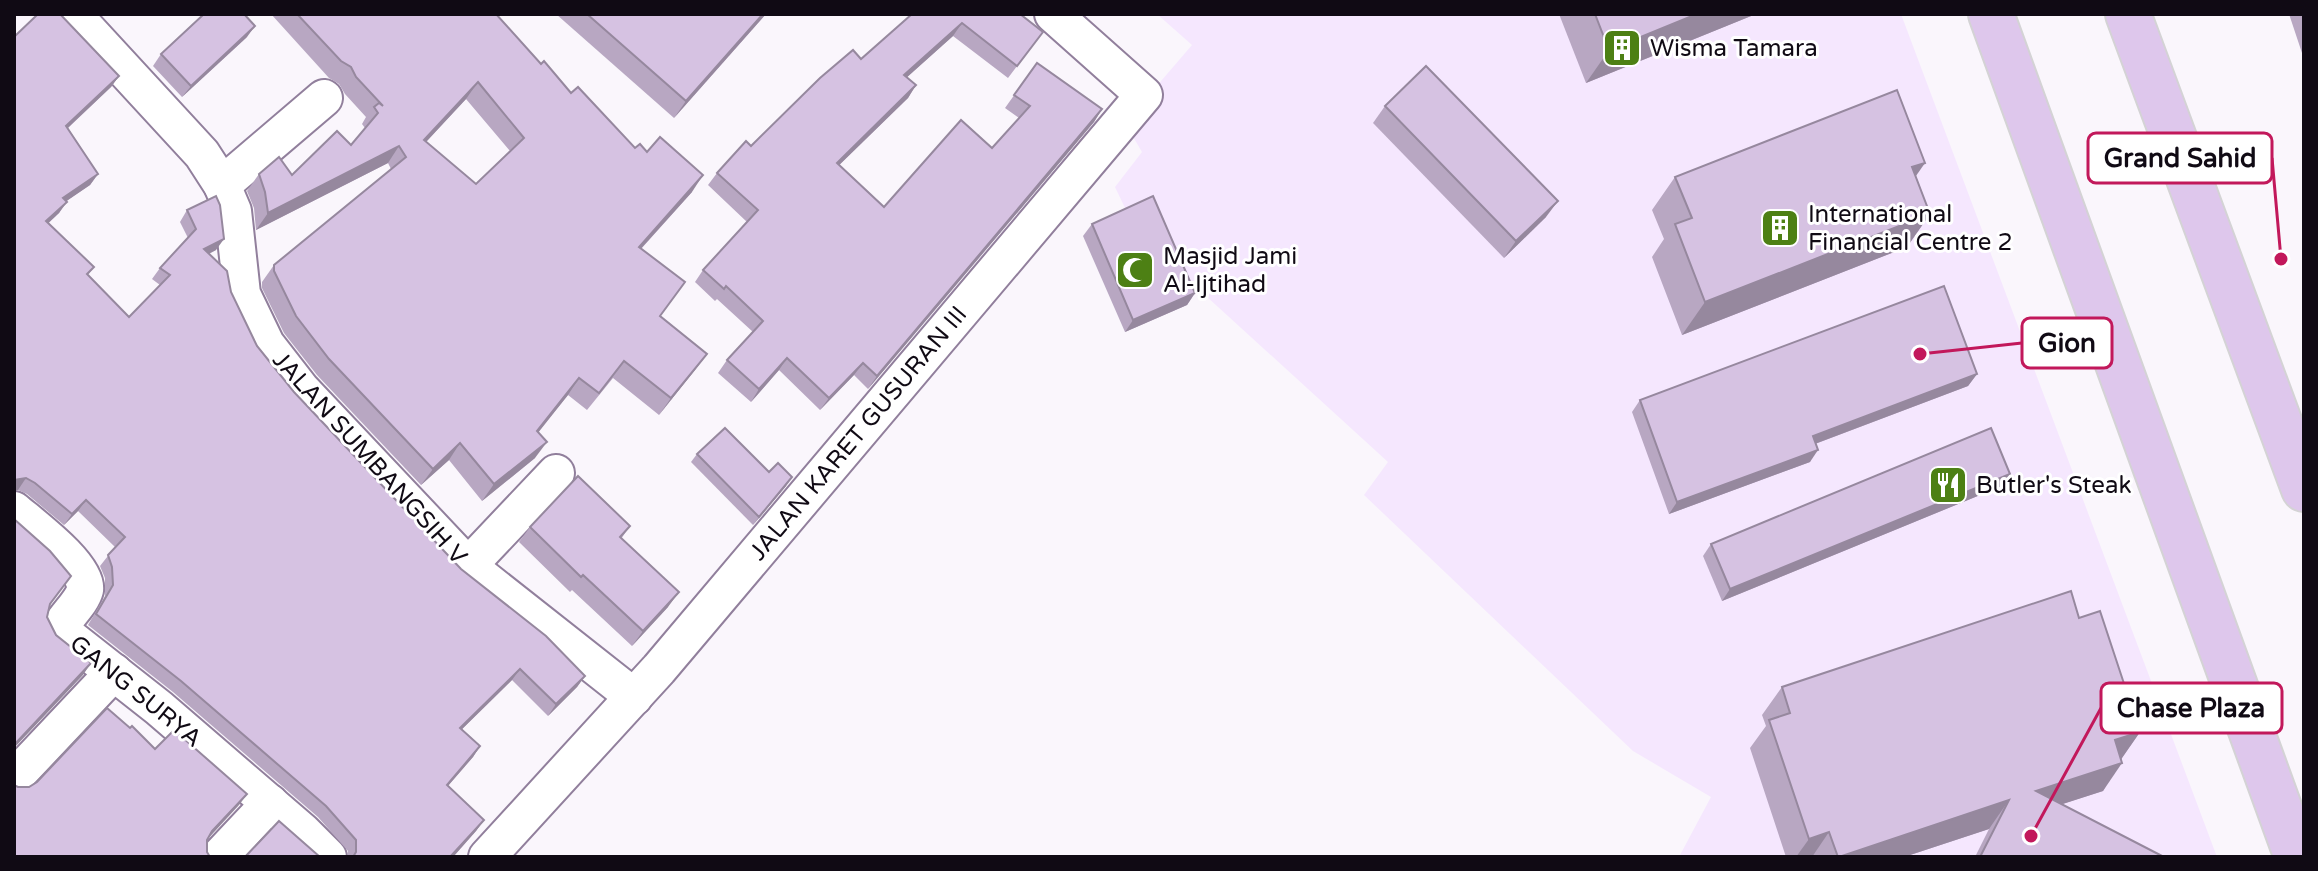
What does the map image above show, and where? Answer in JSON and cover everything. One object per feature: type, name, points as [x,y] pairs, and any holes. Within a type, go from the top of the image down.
[{"type":"main road","points":[[1991,14],[2297,857]]},
{"type":"main road","points":[[2128,14],[2304,489]]},
{"type":"street","name":"JALAN SUMBANGSIH V","points":[[73,14],[202,154],[222,185],[233,211],[242,294],[266,344],[301,389],[468,566],[634,697]]},
{"type":"street","name":"JALAN KARET GUSURAN III","points":[[487,857],[634,697],[1144,95],[1053,14]]},
{"type":"street","points":[[222,185],[324,98]]},
{"type":"street","points":[[468,566],[556,473]]},
{"type":"street","name":"GANG SURYA","points":[[14,510],[75,564],[85,582],[84,592],[60,627],[71,640],[114,672],[270,803],[328,857]]},
{"type":"street","points":[[14,778],[114,672]]},
{"type":"street","points":[[219,857],[270,803]]},
{"type":"shaded area","points":[[1157,14],[1901,14],[2217,857],[1679,857],[1711,797],[1633,751],[1364,495],[1388,462],[1137,233],[1115,187],[1142,152],[1125,123],[1192,45]]},
{"type":"building","points":[[38,14],[60,14],[119,76],[66,126],[98,174],[63,198],[67,202],[46,221],[94,267],[87,274],[129,317],[170,275],[160,268],[196,229],[187,210],[216,196],[224,239],[204,249],[227,271],[231,292],[257,346],[294,392],[461,569],[546,636],[585,676],[556,704],[520,669],[460,728],[480,746],[447,785],[484,820],[450,857],[353,857],[356,840],[326,806],[181,681],[96,614],[113,585],[108,555],[125,537],[86,500],[72,514],[35,483],[26,478],[14,480],[14,37]]},
{"type":"building","points":[[204,14],[244,14],[255,26],[191,86],[161,54]]},
{"type":"building","points":[[297,14],[496,14],[541,64],[544,61],[571,93],[578,87],[635,148],[640,144],[647,152],[660,137],[703,175],[639,247],[685,282],[660,316],[707,354],[671,398],[624,361],[599,393],[579,378],[537,431],[547,442],[494,484],[460,443],[433,469],[329,359],[296,316],[274,271],[274,265],[406,157],[399,146],[268,213],[259,174],[279,157],[292,175],[337,131],[351,145],[378,113],[374,107],[379,103],[383,106],[356,77],[351,67],[341,61]],"holes":[[[478,82],[524,138],[476,184],[424,140]]]},
{"type":"building","points":[[587,14],[763,14],[686,101]]},
{"type":"building","points":[[912,14],[1020,14],[1043,32],[1017,66],[962,23],[904,75],[916,85],[837,163],[884,207],[961,120],[992,148],[1030,106],[1014,95],[1037,63],[1102,109],[877,376],[863,363],[829,398],[787,358],[759,389],[727,360],[763,321],[726,286],[724,289],[703,270],[758,210],[717,173],[746,141],[751,146],[853,50],[861,59]]},
{"type":"building","points":[[1595,14],[1697,14],[1609,50]]},
{"type":"building","points":[[1426,66],[1558,201],[1516,241],[1385,106]]},
{"type":"building","name":"International Financial Centre 2","points":[[1897,90],[1925,163],[1912,167],[1930,214],[1705,302],[1675,224],[1692,218],[1675,177]]},
{"type":"building","name":"Masjid Jami Al-Ijtihad","points":[[1153,196],[1195,293],[1133,320],[1092,224]]},
{"type":"building","points":[[1944,286],[1977,374],[1813,436],[1818,450],[1677,502],[1640,400]]},
{"type":"building","points":[[725,428],[769,472],[778,463],[792,477],[759,517],[697,454]]},
{"type":"building","points":[[1991,428],[2010,474],[1730,589],[1711,544]]},
{"type":"building","points":[[578,476],[630,526],[620,537],[679,592],[643,631],[530,527]]},
{"type":"building","points":[[14,519],[50,551],[71,576],[50,604],[47,617],[56,635],[91,663],[14,745]]},
{"type":"building","points":[[2071,591],[2079,618],[2100,611],[2140,732],[2115,740],[2122,763],[2036,791],[2164,857],[1980,857],[2009,800],[1839,857],[1829,832],[1809,839],[1769,720],[1790,713],[1782,687]]},
{"type":"building","points":[[107,708],[130,728],[132,726],[155,749],[174,730],[247,794],[212,831],[207,840],[210,857],[14,857],[14,785],[29,787],[37,782]]},
{"type":"building","points":[[279,821],[320,857],[245,857]]},
{"type":"place","name":"Wisma Tamara","points":[[1622,48]]},
{"type":"place","name":"International Financial Centre 2","points":[[1780,228]]},
{"type":"place","name":"Grand Sahid","points":[[2281,259]]},
{"type":"place","name":"Masjid Jami Al-Ijtihad","points":[[1135,270]]},
{"type":"place","name":"Gion","points":[[1920,354]]},
{"type":"place","name":"Butler's Steak","points":[[1948,485]]},
{"type":"place","name":"Chase Plaza","points":[[2031,836]]}]
